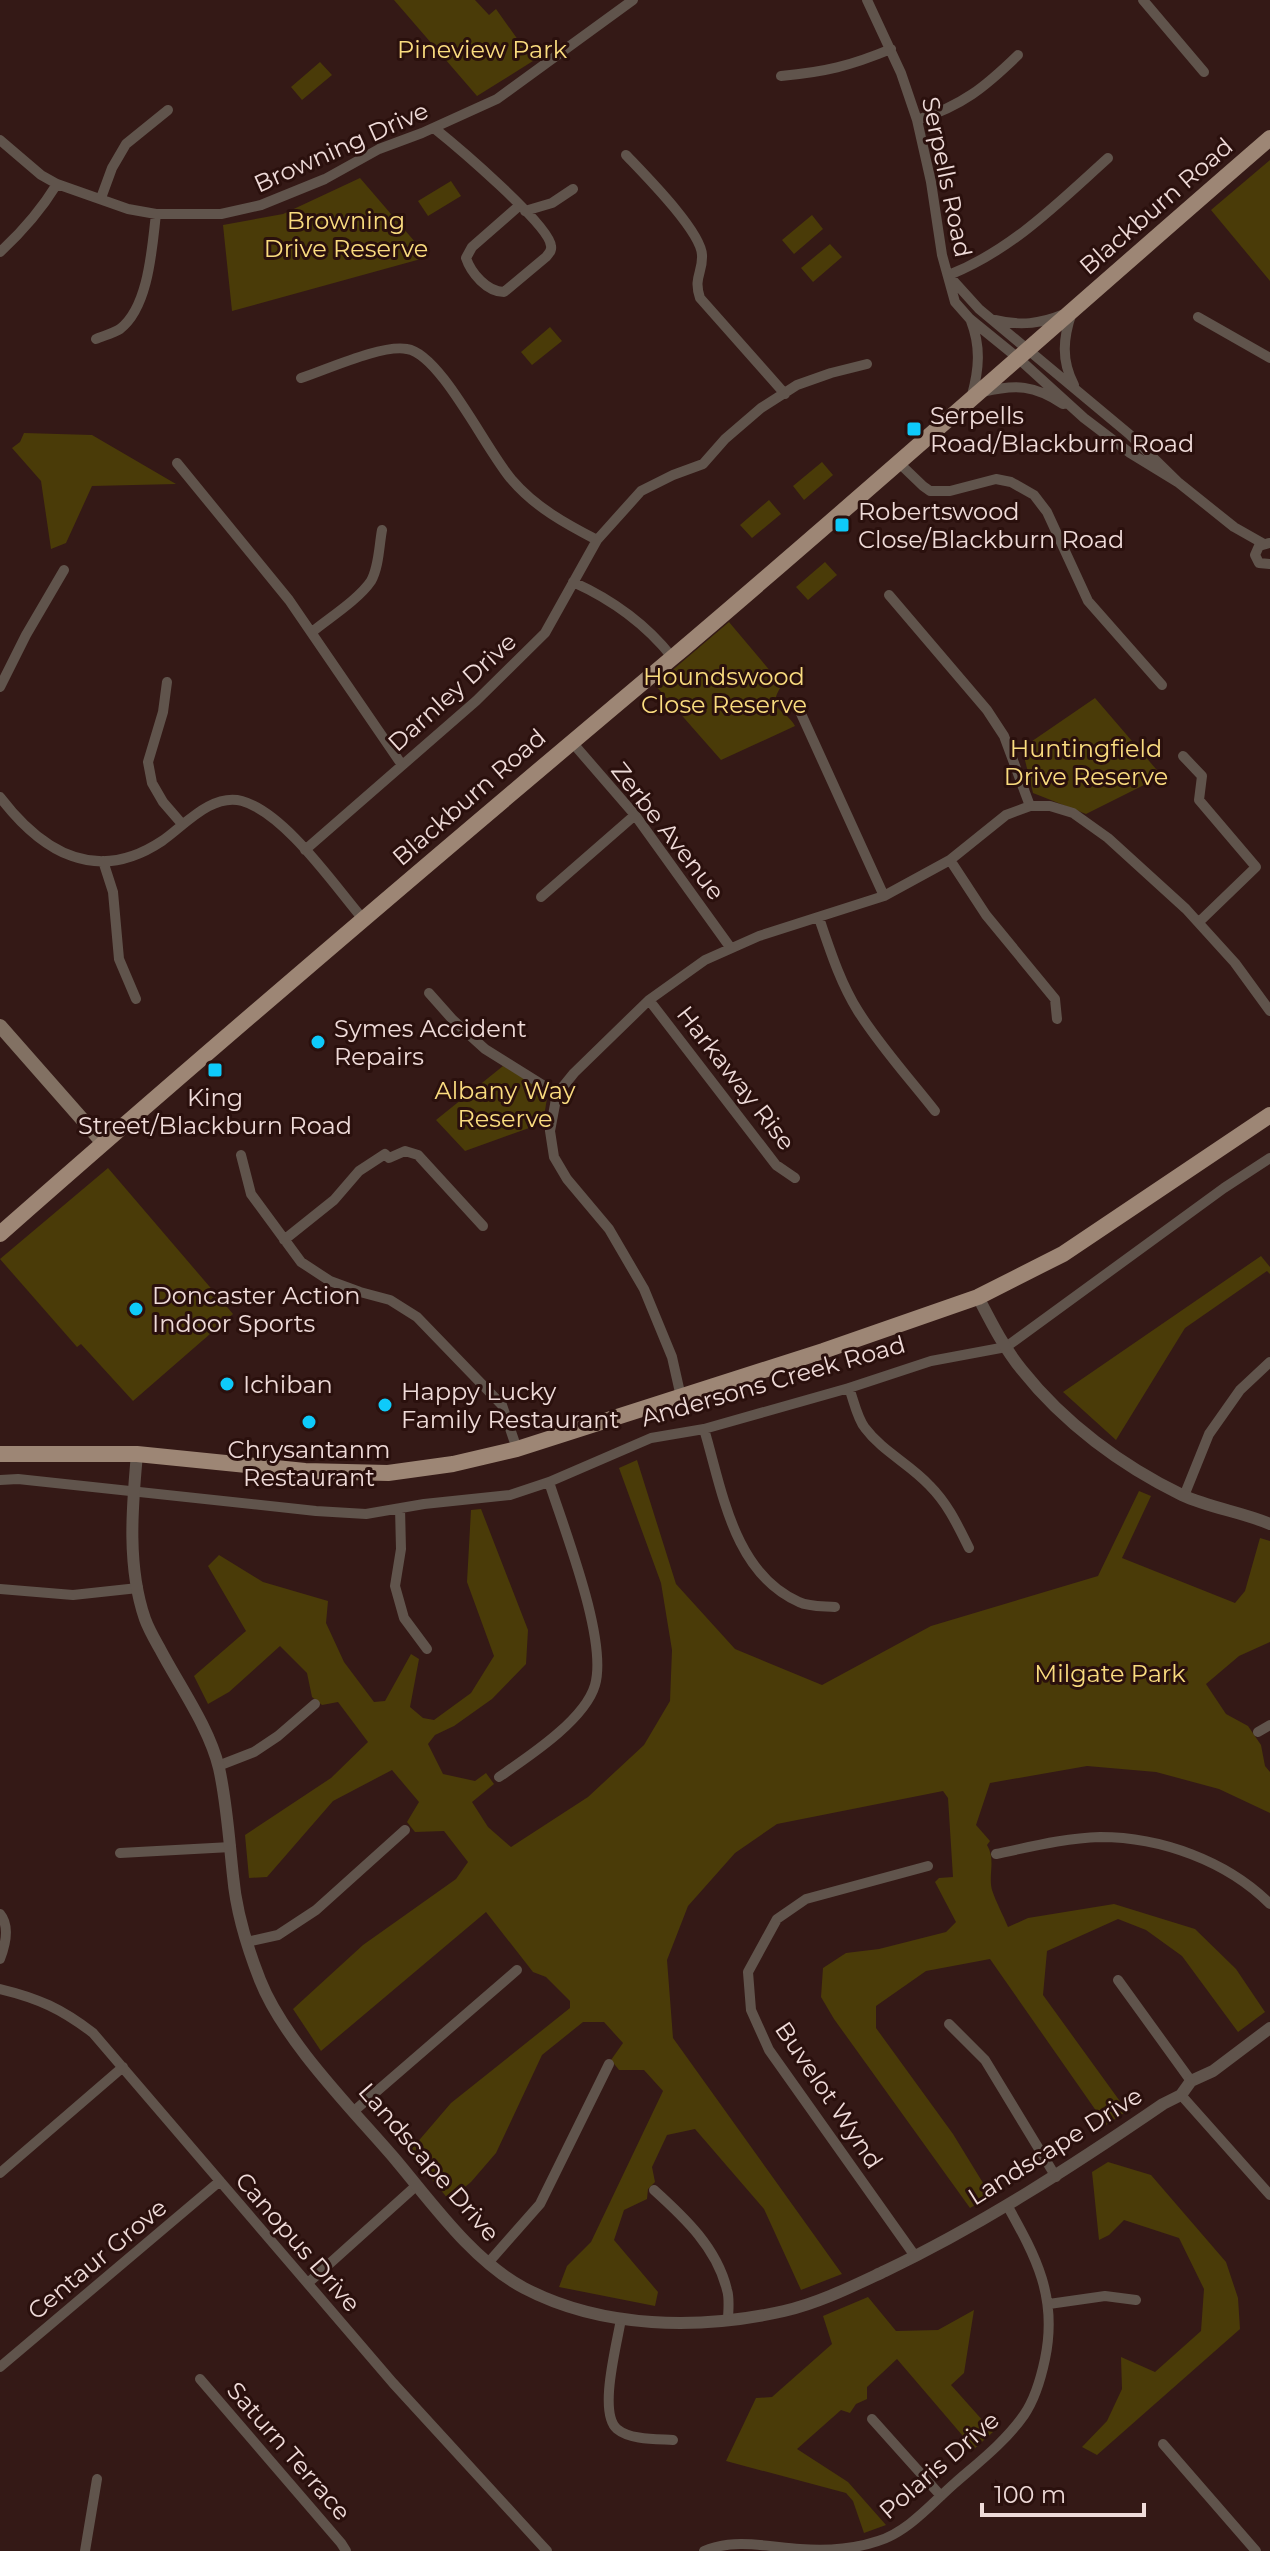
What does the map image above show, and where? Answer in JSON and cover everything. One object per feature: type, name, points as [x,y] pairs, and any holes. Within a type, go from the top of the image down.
[{"type":"main road","name":"Blackburn Road","points":[[0,1234],[1270,138]]},
{"type":"main road","points":[[0,1026],[103,1143]]},
{"type":"main road","name":"Andersons Creek Road","points":[[0,1454],[137,1454],[305,1471],[388,1473],[453,1464],[517,1449],[823,1351],[978,1297],[1063,1254],[1270,1115]]},
{"type":"street","name":"Browning Drive","points":[[0,140],[41,175],[57,184],[128,209],[156,214],[221,214],[261,205],[325,179],[379,149],[497,99],[633,0]]},
{"type":"street","name":"Serpells Road","points":[[867,0],[891,49],[917,120],[953,299],[970,319],[1077,391],[1139,442],[1179,483],[1234,527],[1267,544]]},
{"type":"street","points":[[1143,0],[1204,72]]},
{"type":"street","points":[[781,76],[847,67],[891,49]]},
{"type":"street","points":[[917,120],[968,99],[1018,55]]},
{"type":"street","points":[[101,198],[112,168],[126,144],[168,110]]},
{"type":"street","points":[[434,128],[490,175],[522,208],[551,243],[552,250],[504,292],[490,290],[468,264],[466,258],[469,251],[522,208],[552,203],[573,189]]},
{"type":"street","points":[[626,155],[696,236],[703,255],[696,286],[700,298],[785,394]]},
{"type":"street","points":[[949,275],[983,260],[1021,236],[1108,158]]},
{"type":"street","points":[[0,252],[24,231],[57,184]]},
{"type":"street","points":[[96,339],[120,329],[132,315],[148,272],[156,214]]},
{"type":"street","name":"Serpells Road","points":[[949,275],[972,303],[990,318],[1084,418],[1130,453],[1179,483]]},
{"type":"street","points":[[1073,310],[1064,352],[1068,373],[1077,391]]},
{"type":"street","name":"Blackburn Road","points":[[990,318],[1014,324],[1031,324],[1073,310]]},
{"type":"street","points":[[1198,317],[1270,358]]},
{"type":"street","name":"Serpells Road","points":[[970,319],[977,339],[979,363],[972,397]]},
{"type":"street","points":[[301,378],[384,350],[415,351],[435,367],[512,481],[560,520],[597,540]]},
{"type":"street","name":"Darnley Drive","points":[[305,850],[476,701],[545,633],[597,540],[641,491],[703,464],[725,439],[761,408],[797,385],[867,364]]},
{"type":"street","name":"Blackburn Road","points":[[972,397],[999,388],[1029,388],[1052,397],[1084,418]]},
{"type":"street","points":[[898,462],[930,491],[950,491],[996,479],[1011,482],[1034,495],[1047,512],[1088,601],[1162,685]]},
{"type":"street","points":[[177,463],[312,632],[402,765]]},
{"type":"street","name":"Serpells Road","points":[[1234,527],[1257,562],[1268,566]]},
{"type":"street","points":[[312,632],[371,581],[382,530]]},
{"type":"street","points":[[1255,555],[1257,548],[1267,544]]},
{"type":"street","points":[[0,687],[64,570]]},
{"type":"street","points":[[573,582],[619,605],[647,628],[672,657]]},
{"type":"street","points":[[889,595],[987,710],[1004,736],[1030,806]]},
{"type":"street","points":[[167,682],[163,712],[148,762],[152,783],[182,824]]},
{"type":"street","points":[[798,707],[884,896]]},
{"type":"street","name":"Zerbe Avenue","points":[[571,741],[635,815],[730,947]]},
{"type":"street","points":[[1183,756],[1202,776],[1199,800],[1256,867],[1199,922]]},
{"type":"street","points":[[0,797],[19,822],[45,844],[74,858],[103,861],[134,856],[163,840],[189,817],[215,804],[238,800],[264,810],[305,850],[363,919]]},
{"type":"street","points":[[681,1397],[672,1357],[644,1289],[609,1229],[567,1179],[554,1157],[550,1131],[557,1094],[574,1073],[649,1000],[705,960],[730,947],[884,896],[950,860],[1006,815],[1030,806],[1050,806],[1062,808],[1086,822],[1199,922],[1235,963],[1270,1011]]},
{"type":"street","points":[[541,897],[635,815]]},
{"type":"street","points":[[950,860],[986,915],[1055,999],[1057,1019]]},
{"type":"street","points":[[103,861],[113,892],[119,959],[136,999]]},
{"type":"street","points":[[819,918],[836,968],[857,1009],[935,1111]]},
{"type":"street","points":[[429,993],[485,1049],[557,1094]]},
{"type":"street","name":"Harkaway Rise","points":[[649,1000],[776,1165],[795,1178]]},
{"type":"street","points":[[284,1240],[334,1200],[359,1171],[385,1154],[389,1158],[405,1151],[418,1155],[483,1226]]},
{"type":"street","points":[[241,1155],[251,1194],[301,1262],[330,1281],[390,1300],[417,1317],[502,1405],[517,1449]]},
{"type":"street","name":"Andersons Creek Road","points":[[0,1480],[18,1479],[366,1514],[510,1495],[549,1482],[651,1438],[704,1429],[931,1361],[1006,1347],[1270,1158]]},
{"type":"street","points":[[978,1297],[1023,1372],[1055,1406],[1109,1453],[1184,1496],[1270,1524]]},
{"type":"street","points":[[1184,1496],[1209,1434],[1240,1390],[1270,1362]]},
{"type":"street","points":[[849,1388],[863,1426],[882,1448],[933,1488],[950,1510],[969,1548]]},
{"type":"street","points":[[704,1429],[736,1534],[749,1559],[769,1583],[800,1603],[835,1607]]},
{"type":"street","name":"Landscape Drive","points":[[137,1454],[133,1552],[138,1588],[146,1621],[209,1741],[218,1766],[233,1878],[247,1942],[261,1985],[294,2040],[417,2185],[488,2263],[523,2287],[567,2306],[621,2319],[728,2321],[788,2310],[845,2289],[915,2256],[1056,2177],[1181,2095],[1191,2081],[1213,2071],[1270,2028]]},
{"type":"street","points":[[499,1777],[554,1738],[580,1711],[595,1685],[598,1649],[590,1613],[549,1482]]},
{"type":"street","points":[[400,1508],[401,1549],[395,1586],[404,1618],[427,1649]]},
{"type":"street","points":[[0,1589],[73,1595],[138,1588]]},
{"type":"street","points":[[218,1766],[254,1752],[315,1704]]},
{"type":"street","points":[[1258,1732],[1270,1725]]},
{"type":"street","points":[[247,1942],[278,1935],[316,1910],[405,1830]]},
{"type":"street","points":[[996,1854],[1065,1840],[1100,1837],[1131,1839],[1202,1858],[1233,1875],[1270,1904]]},
{"type":"street","points":[[120,1853],[231,1847]]},
{"type":"street","name":"Buvelot Wynd","points":[[915,2256],[769,2050],[751,2010],[748,1972],[777,1919],[806,1899],[928,1866]]},
{"type":"street","points":[[0,1914],[4,1919],[5,1944],[0,1959]]},
{"type":"street","points":[[354,2111],[517,1970]]},
{"type":"street","points":[[1118,1980],[1191,2081]]},
{"type":"street","name":"Canopus Drive","points":[[0,1989],[49,2003],[93,2033],[393,2383],[547,2551]]},
{"type":"street","points":[[949,2024],[985,2060],[1056,2177]]},
{"type":"street","points":[[488,2263],[540,2204],[609,2064]]},
{"type":"street","points":[[0,2173],[123,2067]]},
{"type":"street","points":[[1181,2095],[1270,2195]]},
{"type":"street","name":"Centaur Grove","points":[[0,2367],[220,2181]]},
{"type":"street","points":[[308,2283],[417,2185]]},
{"type":"street","points":[[654,2190],[690,2224],[712,2252],[728,2291],[728,2321]]},
{"type":"street","name":"Polaris Drive","points":[[704,2551],[742,2544],[804,2550],[843,2548],[880,2541],[908,2525],[1002,2441],[1025,2413],[1041,2378],[1049,2341],[1049,2304],[1045,2285],[1033,2252],[1007,2205]]},
{"type":"street","points":[[1049,2304],[1105,2296],[1136,2300]]},
{"type":"street","points":[[621,2319],[608,2405],[610,2421],[619,2432],[673,2440]]},
{"type":"street","name":"Saturn Terrace","points":[[200,2379],[346,2551]]},
{"type":"street","points":[[872,2419],[941,2496]]},
{"type":"street","points":[[1163,2444],[1256,2551]]},
{"type":"street","points":[[85,2551],[97,2479]]},
{"type":"green space","name":"Pineview Park","points":[[394,0],[475,0],[489,15],[496,9],[533,61],[477,96]]},
{"type":"green space","points":[[320,62],[332,75],[302,100],[291,87]]},
{"type":"green space","points":[[1270,160],[1270,281],[1211,210]]},
{"type":"green space","name":"Browning Drive Reserve","points":[[360,178],[428,257],[232,311],[223,225],[283,214]]},
{"type":"green space","points":[[451,181],[461,196],[428,216],[418,201]]},
{"type":"green space","points":[[812,215],[823,229],[794,254],[782,240]]},
{"type":"green space","points":[[830,244],[842,257],[813,282],[801,268]]},
{"type":"green space","points":[[550,327],[562,341],[532,365],[521,352]]},
{"type":"green space","points":[[24,433],[92,435],[176,484],[92,486],[66,543],[51,549],[41,481],[12,448],[20,442]]},
{"type":"green space","points":[[822,462],[833,475],[804,500],[793,486]]},
{"type":"green space","points":[[769,500],[781,514],[752,538],[740,525]]},
{"type":"green space","points":[[825,562],[837,575],[808,600],[796,587]]},
{"type":"green space","name":"Houndswood Close Reserve","points":[[729,622],[782,685],[777,693],[776,705],[795,726],[721,760],[655,685]]},
{"type":"green space","name":"Huntingfield Drive Reserve","points":[[1095,698],[1162,776],[1086,814],[1033,793],[1022,748]]},
{"type":"green space","name":"Albany Way Reserve","points":[[503,1066],[548,1092],[543,1123],[465,1151],[436,1120]]},
{"type":"green space","points":[[108,1168],[233,1314],[133,1401],[81,1344],[77,1347],[0,1259]]},
{"type":"green space","points":[[1261,1256],[1270,1267],[1270,1274],[1267,1271],[1185,1328],[1116,1440],[1063,1392]]},
{"type":"green space","name":"Milgate Park","points":[[637,1460],[676,1584],[735,1649],[822,1685],[931,1626],[1098,1576],[1139,1491],[1151,1496],[1122,1558],[1235,1603],[1245,1591],[1260,1538],[1270,1541],[1270,1642],[1239,1656],[1206,1684],[1226,1714],[1248,1726],[1261,1745],[1265,1766],[1270,1772],[1270,1813],[1219,1789],[1156,1772],[1087,1766],[990,1783],[976,1825],[990,1841],[987,1845],[991,1856],[992,1890],[1008,1927],[1028,1918],[1114,1904],[1195,1929],[1236,1969],[1265,2012],[1238,2032],[1182,1956],[1146,1930],[1118,1919],[1047,1951],[1043,1995],[1127,2111],[1106,2125],[990,1959],[926,1971],[876,2006],[876,2028],[953,2134],[991,2196],[970,2208],[821,1997],[823,1968],[846,1953],[879,1949],[946,1932],[956,1922],[935,1882],[939,1878],[953,1877],[948,1798],[943,1791],[777,1824],[735,1853],[688,1906],[667,1960],[673,2038],[842,2274],[801,2290],[764,2209],[695,2129],[667,2135],[652,2167],[655,2182],[648,2189],[647,2199],[624,2210],[614,2240],[658,2292],[655,2306],[559,2287],[567,2266],[591,2242],[663,2091],[644,2070],[619,2070],[611,2060],[623,2043],[604,2022],[583,2022],[542,2055],[496,2153],[471,2182],[449,2200],[409,2152],[451,2103],[570,2008],[570,2001],[546,1977],[533,1972],[486,1912],[321,2051],[293,2009],[363,1945],[456,1879],[468,1862],[444,1831],[415,1832],[407,1822],[419,1802],[392,1770],[333,1801],[267,1877],[249,1878],[245,1835],[331,1778],[368,1742],[338,1702],[322,1705],[312,1697],[307,1673],[280,1646],[229,1692],[208,1704],[194,1676],[246,1631],[208,1566],[219,1555],[263,1582],[328,1601],[326,1623],[344,1662],[374,1702],[385,1701],[411,1654],[419,1659],[410,1707],[423,1718],[434,1720],[471,1693],[494,1656],[467,1582],[471,1510],[481,1509],[528,1630],[526,1664],[492,1699],[454,1726],[435,1735],[428,1744],[443,1774],[475,1781],[486,1773],[494,1784],[472,1802],[488,1827],[511,1847],[588,1797],[644,1745],[670,1701],[672,1650],[661,1583],[619,1468]]},
{"type":"green space","points":[[1108,2162],[1151,2175],[1226,2262],[1238,2298],[1240,2329],[1097,2455],[1082,2447],[1107,2421],[1122,2389],[1121,2357],[1155,2372],[1201,2331],[1204,2289],[1179,2238],[1124,2220],[1099,2240],[1092,2172]]},
{"type":"green space","points":[[868,2297],[896,2331],[938,2330],[974,2310],[964,2373],[951,2385],[993,2432],[974,2449],[897,2359],[867,2387],[867,2399],[856,2404],[850,2413],[841,2410],[797,2449],[848,2482],[886,2525],[864,2533],[853,2501],[846,2493],[726,2461],[756,2398],[772,2397],[832,2344],[823,2316]]},
{"type":"place","name":"Serpells Road/Blackburn Road","points":[[914,429]]},
{"type":"place","name":"Robertswood Close/Blackburn Road","points":[[842,525]]},
{"type":"place","name":"Symes Accident Repairs","points":[[318,1042]]},
{"type":"place","name":"King Street/Blackburn Road","points":[[215,1070]]},
{"type":"place","name":"Doncaster Action Indoor Sports","points":[[136,1309]]},
{"type":"place","name":"Ichiban","points":[[227,1384]]},
{"type":"place","name":"Happy Lucky Family Restaurant","points":[[385,1405]]},
{"type":"place","name":"Chrysantanm Restaurant","points":[[309,1422]]}]
